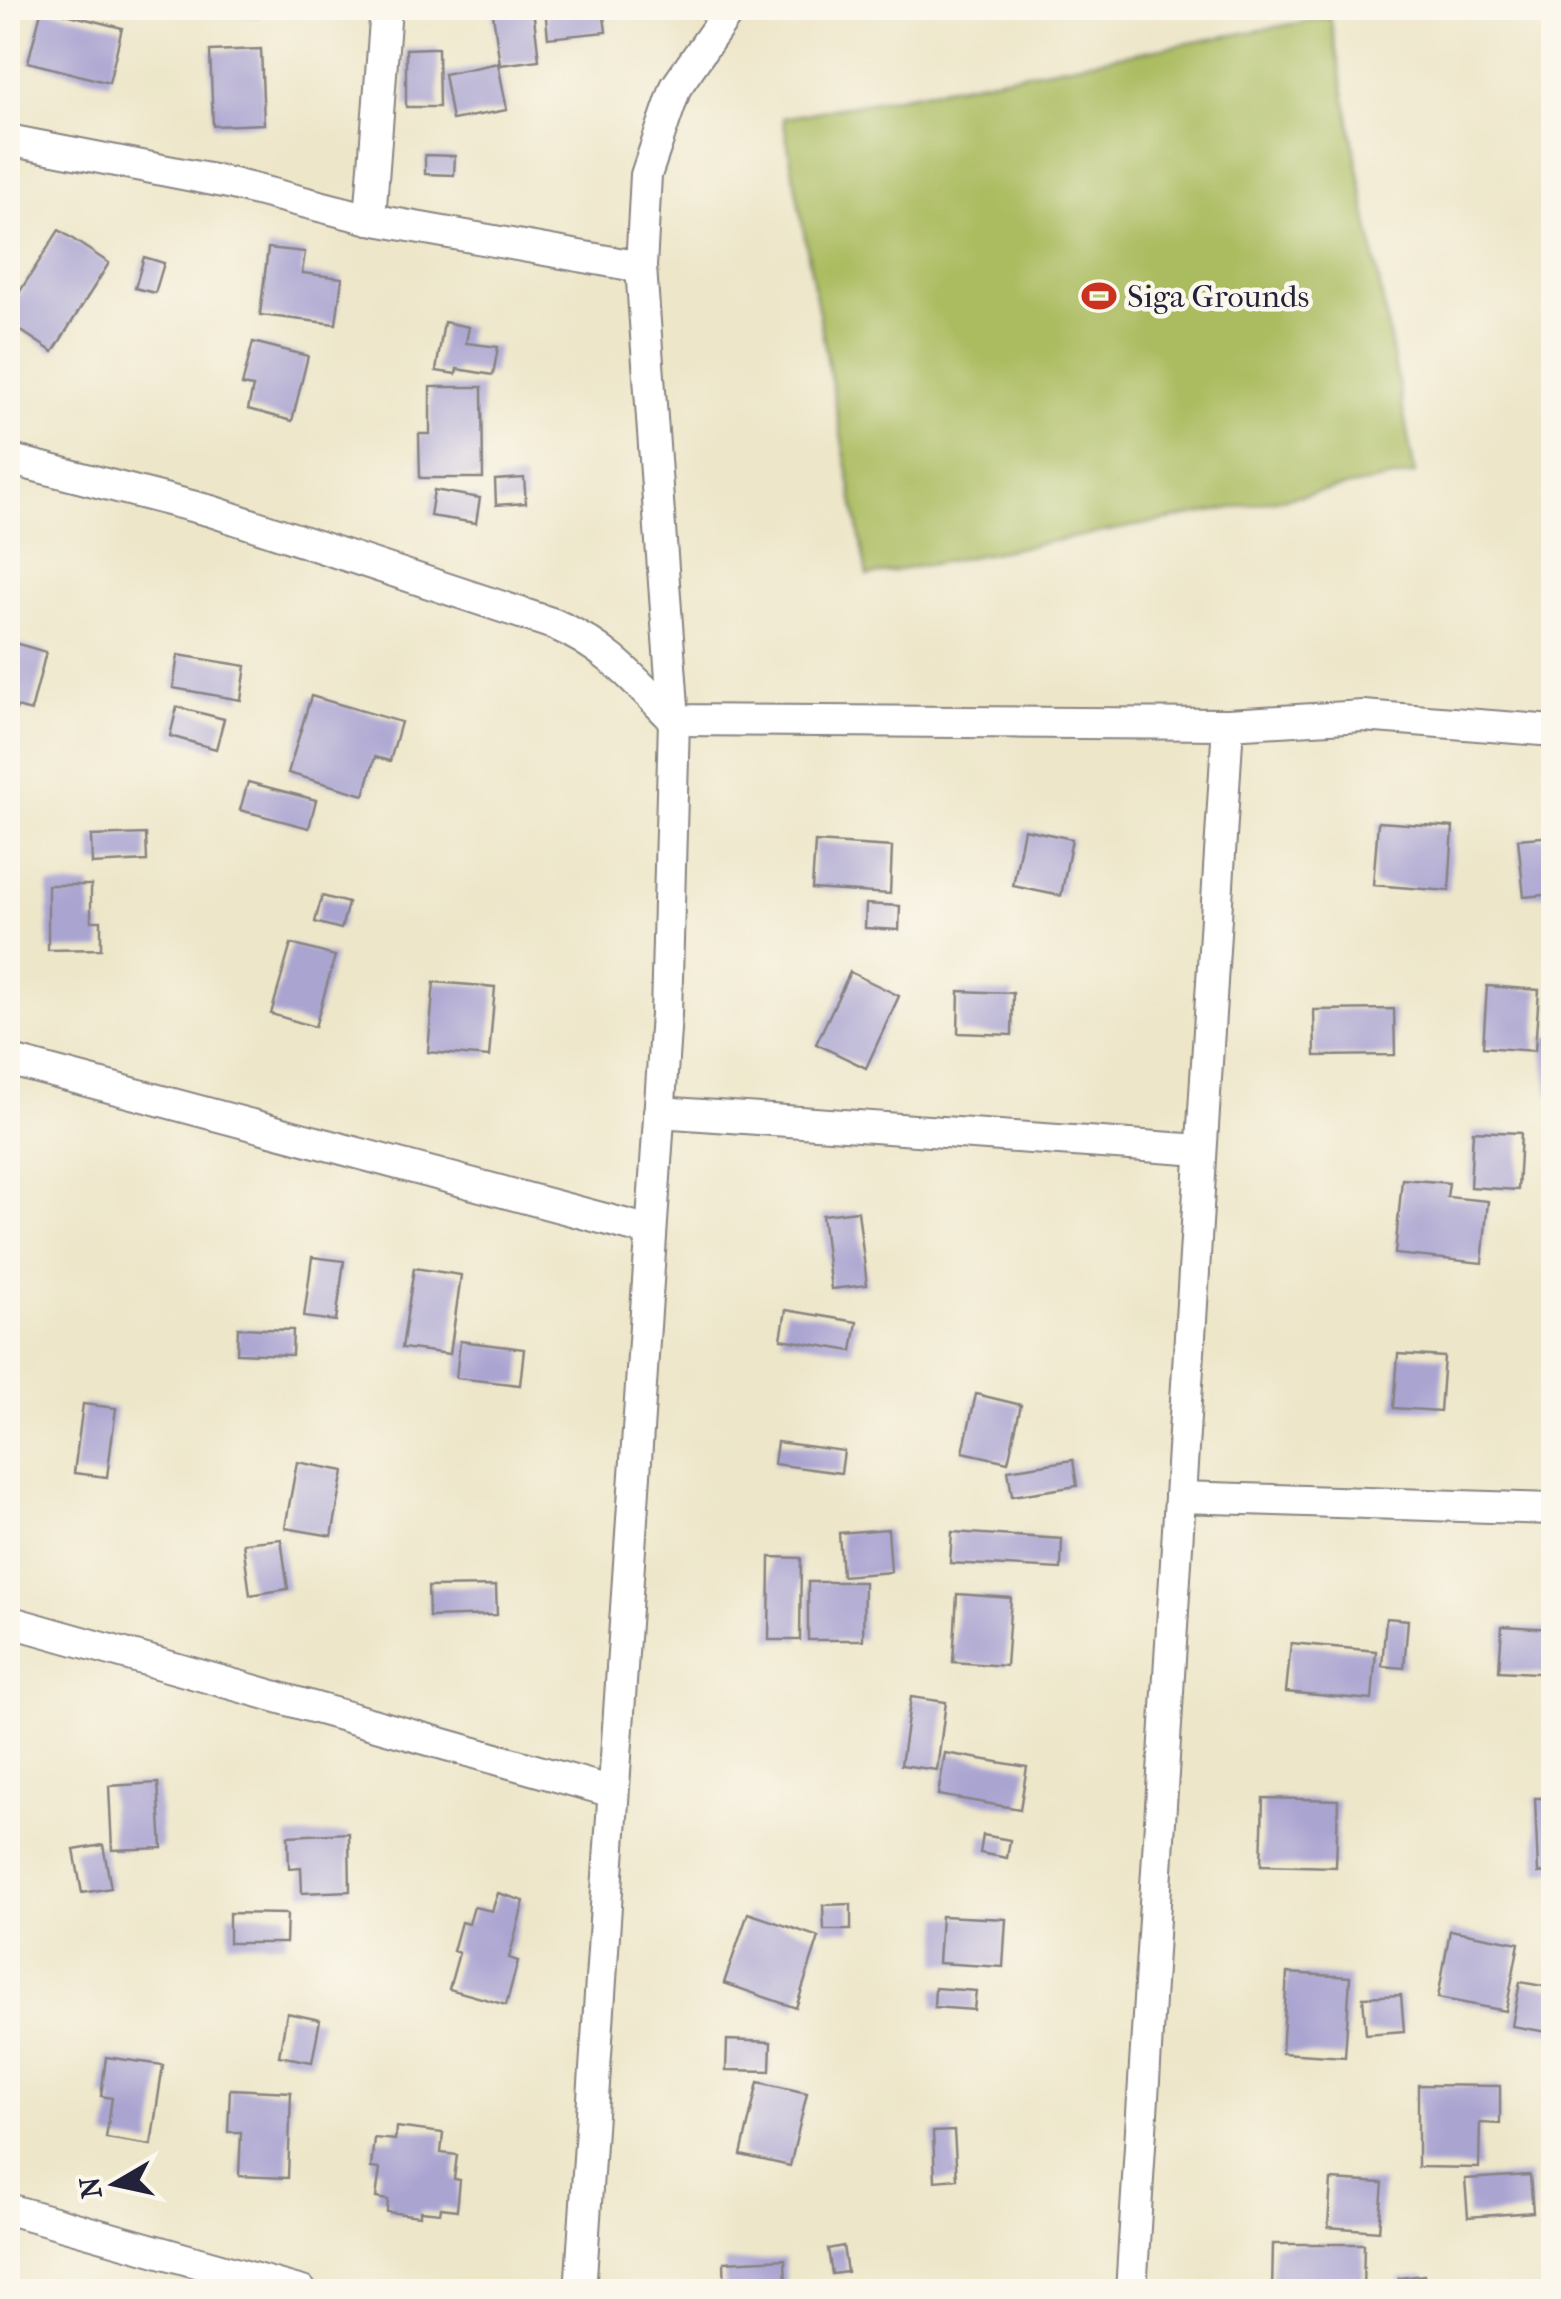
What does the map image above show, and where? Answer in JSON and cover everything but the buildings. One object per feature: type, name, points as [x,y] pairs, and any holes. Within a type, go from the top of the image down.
[{"type":"street","points":[[370,218],[386,8]]},
{"type":"street","points":[[580,2292],[659,1112],[672,854],[674,720],[641,268],[646,176],[676,87],[731,8]]},
{"type":"street","points":[[8,140],[229,183],[370,218],[641,268]]},
{"type":"street","points":[[8,459],[211,511],[554,624],[584,637],[613,657],[674,720],[1228,724],[1363,716],[1554,731]]},
{"type":"street","points":[[1132,2292],[1228,724]]},
{"type":"street","points":[[8,1060],[650,1231]]},
{"type":"street","points":[[659,1112],[1201,1150]]},
{"type":"street","points":[[1180,1497],[1554,1509]]},
{"type":"street","points":[[8,1621],[613,1792]]},
{"type":"street","points":[[8,2208],[302,2292]]},
{"type":"green space","name":"Siga Grounds","points":[[1330,17],[1415,474],[867,576],[783,118]]},
{"type":"place","name":"Siga Grounds","points":[[1099,296]]}]
